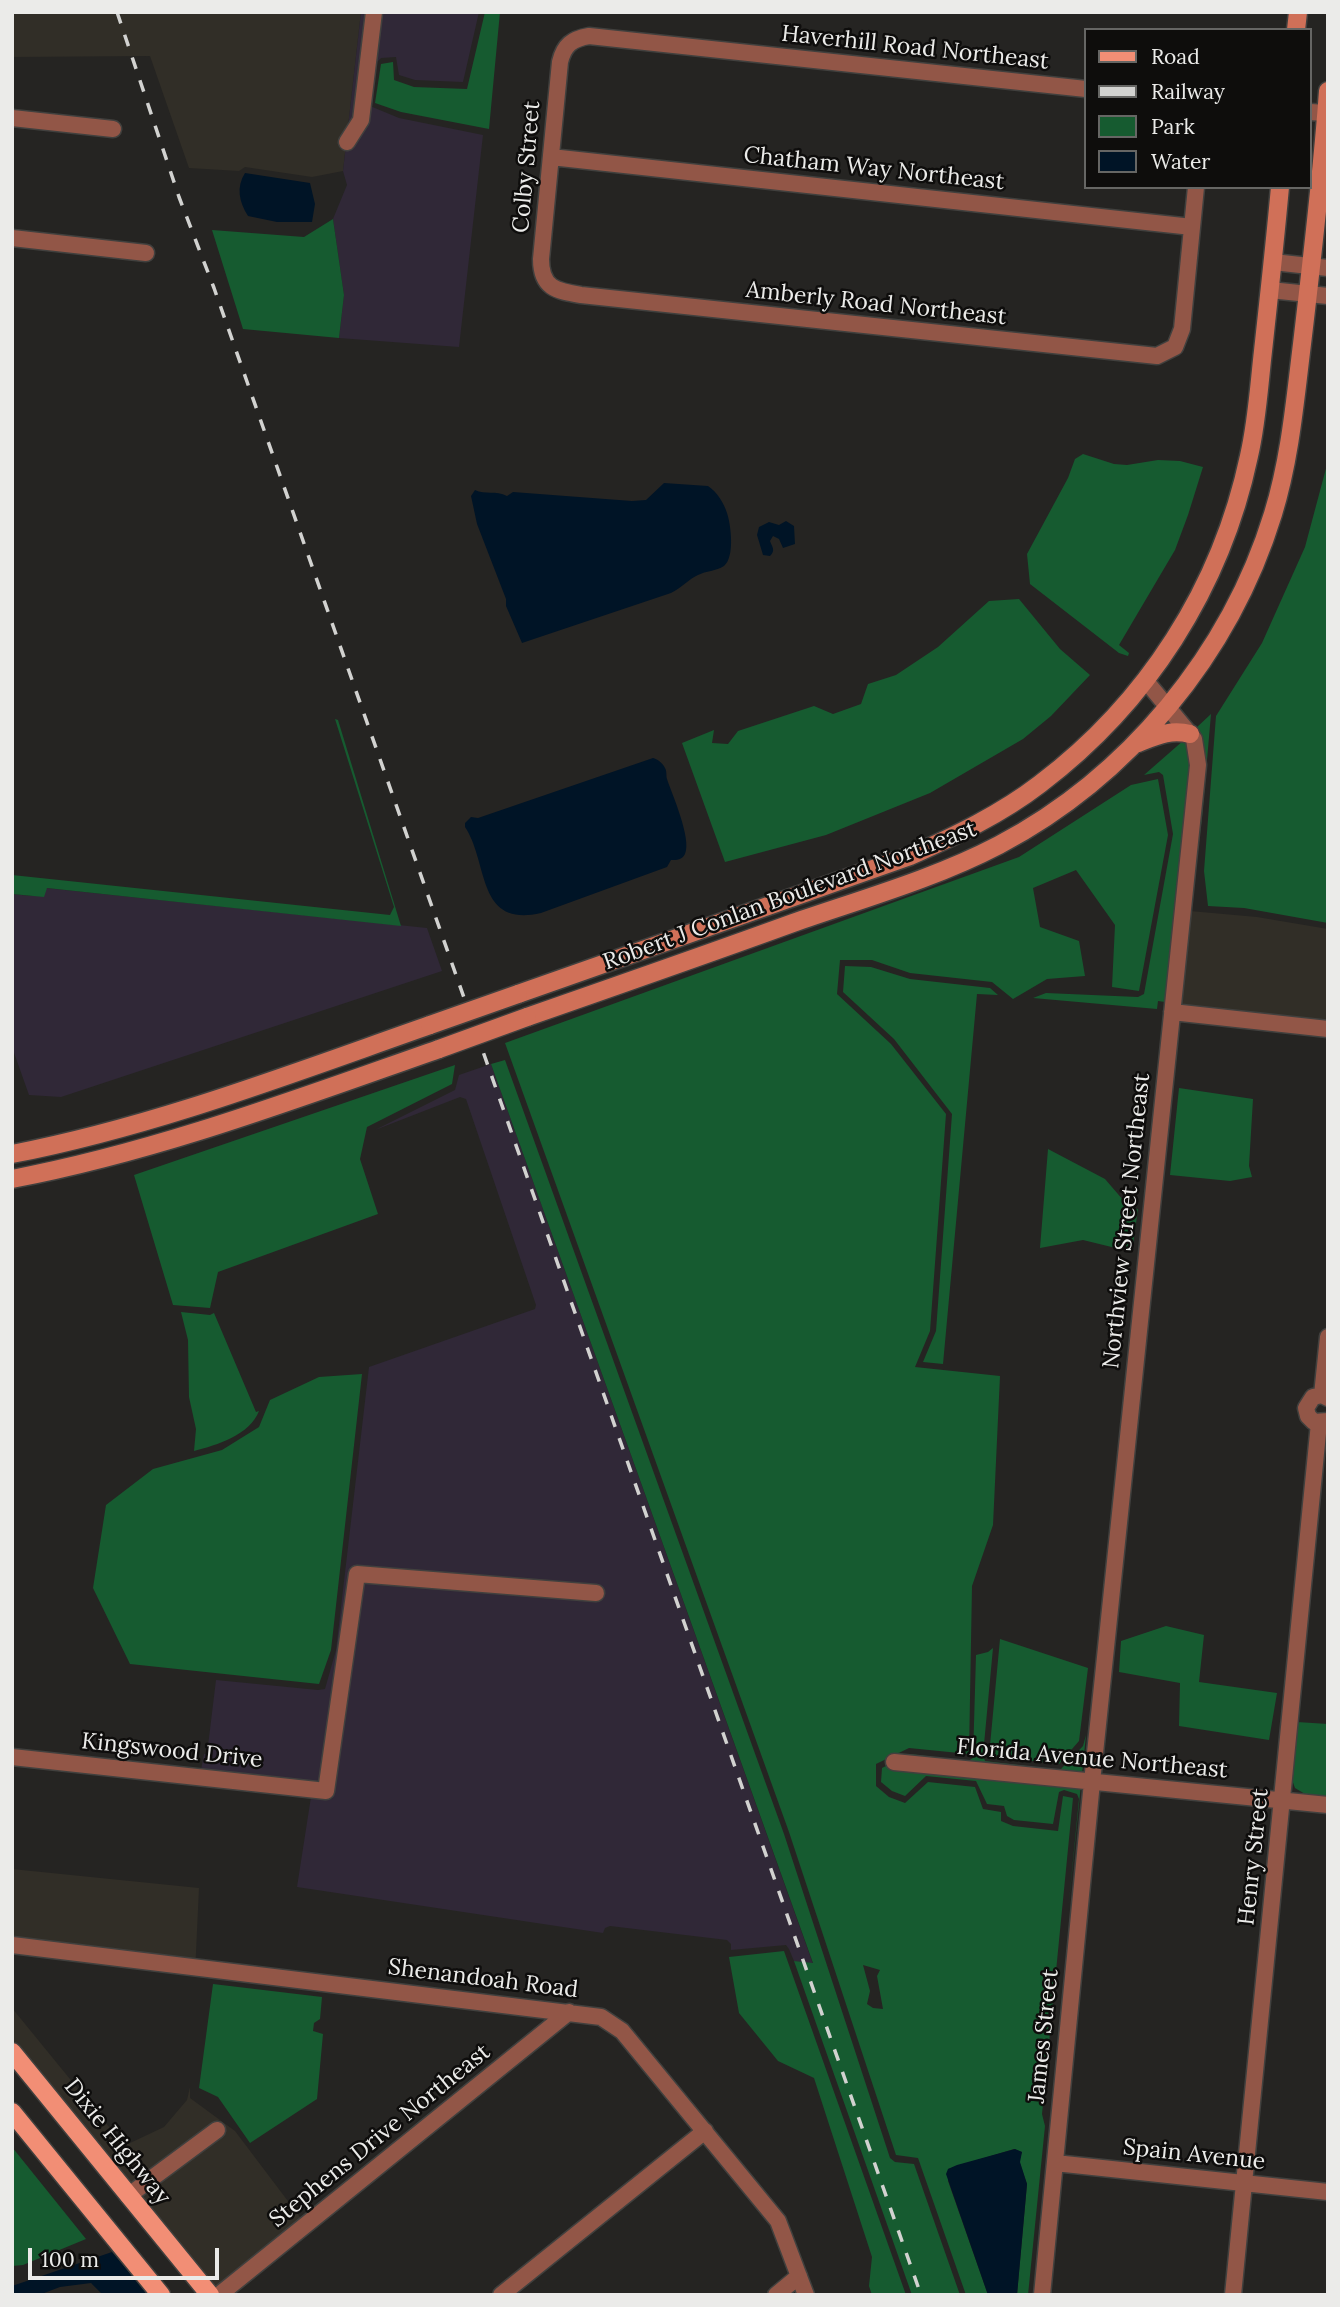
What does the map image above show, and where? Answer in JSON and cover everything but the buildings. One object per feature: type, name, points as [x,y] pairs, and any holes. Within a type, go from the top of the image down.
[{"type":"main road","name":"Robert J Conlan Boulevard Northeast","points":[[12,1179],[69,1169],[255,1114],[908,883],[999,845],[1052,813],[1102,775],[1169,706],[1197,668],[1229,618],[1250,575],[1273,515],[1288,459],[1308,293],[1319,267],[1318,112],[1328,91]]},
{"type":"main road","name":"Robert J Conlan Boulevard Northeast","points":[[12,1154],[59,1145],[154,1119],[910,856],[986,819],[1038,786],[1115,718],[1146,681],[1193,610],[1216,561],[1236,508],[1250,456],[1280,189]]},
{"type":"main road","points":[[1135,744],[1160,734],[1178,731],[1190,734]]},
{"type":"main road","name":"Dixie Highway","points":[[12,2052],[210,2295]]},
{"type":"main road","points":[[12,2112],[161,2295]]},
{"type":"street","points":[[347,142],[361,120],[374,12]]},
{"type":"street","name":"Haverhill Road Northeast","points":[[573,41],[589,36],[1084,89]]},
{"type":"street","name":"Colby Street","points":[[562,292],[545,281],[541,268],[560,62],[562,52],[573,41]]},
{"type":"street","points":[[12,118],[113,129]]},
{"type":"street","name":"Chatham Way Northeast","points":[[551,157],[1192,227]]},
{"type":"street","points":[[1192,227],[1196,189]]},
{"type":"street","name":"Amberly Road Northeast","points":[[562,292],[1152,356],[1168,352],[1180,340],[1192,227]]},
{"type":"street","points":[[12,238],[146,253]]},
{"type":"street","points":[[1273,262],[1319,267]]},
{"type":"street","points":[[1270,290],[1328,296]]},
{"type":"street","name":"Northview Street Northeast","points":[[1092,1782],[1198,765],[1194,739],[1146,681]]},
{"type":"street","points":[[1172,1012],[1328,1029]]},
{"type":"street","points":[[1325,1397],[1328,1337]]},
{"type":"street","name":"Henry Street","points":[[1233,2295],[1323,1422],[1311,1420],[1306,1408],[1313,1397],[1325,1397]]},
{"type":"street","name":"Kingswood Drive","points":[[12,1756],[326,1791],[357,1574],[596,1593]]},
{"type":"street","name":"Florida Avenue Northeast","points":[[894,1762],[1328,1805]]},
{"type":"street","name":"James Street","points":[[1042,2295],[1092,1782]]},
{"type":"street","name":"Shenandoah Road","points":[[12,1945],[601,2017],[622,2031],[778,2221],[806,2295]]},
{"type":"street","name":"Stephens Drive Northeast","points":[[219,2295],[569,2012]]},
{"type":"street","points":[[128,2196],[217,2130]]},
{"type":"street","points":[[501,2295],[705,2131]]},
{"type":"street","name":"Spain Avenue","points":[[1055,2163],[1328,2192]]},
{"type":"street","points":[[776,2295],[799,2276]]},
{"type":"shaded area","points":[[12,12],[361,12],[343,171],[312,177],[245,167],[239,171],[189,168],[150,56],[12,57]]},
{"type":"shaded area","points":[[361,12],[479,12],[463,82],[415,80],[399,75],[396,57],[381,58],[376,63],[370,106],[399,118],[483,135],[459,347],[339,338],[344,295],[333,219],[347,185],[343,171]]},
{"type":"shaded area","points":[[46,888],[427,928],[442,971],[61,1097],[29,1095],[12,1047],[12,894],[31,896]]},
{"type":"shaded area","points":[[1190,911],[1257,917],[1328,929],[1328,1022],[1179,1004]]},
{"type":"shaded area","points":[[491,1064],[813,1964],[794,1961],[786,1945],[731,1950],[731,1944],[727,1940],[610,1926],[605,1928],[603,1933],[297,1887],[311,1797],[332,1799],[364,1567],[351,1566],[321,1783],[201,1770],[204,1754],[207,1754],[216,1680],[325,1689],[336,1650],[369,1367],[535,1309],[536,1305],[466,1099],[460,1097],[375,1130],[455,1090],[459,1075]]},
{"type":"shaded area","points":[[12,1869],[199,1888],[195,1974],[12,1949]]},
{"type":"shaded area","points":[[12,2008],[123,2144],[164,2127],[187,2100],[190,2087],[190,2098],[235,2131],[309,2229],[237,2289],[235,2295],[220,2295],[139,2197],[226,2132],[219,2120],[130,2186],[12,2041]]},
{"type":"green space","points":[[485,12],[500,12],[489,129],[401,112],[375,103],[381,64],[393,62],[394,80],[414,87],[467,89]]},
{"type":"green space","points":[[333,219],[344,295],[339,338],[243,329],[212,230],[304,237]]},
{"type":"green space","points":[[1083,454],[1114,464],[1127,465],[1158,460],[1180,461],[1203,467],[1175,550],[1119,645],[1129,653],[1128,656],[1119,653],[1030,584],[1027,554],[1068,478],[1075,459]]},
{"type":"green space","points":[[1328,461],[1328,923],[1244,908],[1208,906],[1204,871],[1216,716],[1262,643],[1305,547]]},
{"type":"green space","points":[[1019,599],[1060,649],[1090,675],[1051,716],[1023,739],[930,793],[826,835],[725,862],[682,743],[714,730],[712,743],[728,744],[738,731],[814,706],[833,714],[861,704],[868,684],[896,675],[938,647],[989,601]]},
{"type":"green space","points":[[1211,714],[1202,818],[1179,1004],[1158,1001],[1157,1009],[1033,998],[1046,993],[1138,997],[1144,994],[1173,834],[1163,775],[1159,772],[1144,775],[1184,740],[1194,743],[1196,728]]},
{"type":"green space","points":[[335,719],[338,720],[401,926],[47,888],[44,897],[12,894],[12,875],[390,915],[394,907]]},
{"type":"green space","points":[[1158,779],[1168,835],[1139,991],[1112,987],[1115,925],[1076,870],[1033,888],[1040,927],[1079,941],[1085,976],[1047,979],[1013,999],[992,982],[910,973],[872,960],[840,960],[837,994],[891,1044],[946,1114],[930,1331],[915,1367],[1000,1376],[993,1525],[972,1586],[969,1754],[909,1748],[876,1764],[876,1786],[889,1797],[905,1803],[928,1782],[975,1787],[983,1809],[1001,1812],[1001,1821],[1013,1826],[1058,1831],[1063,1796],[1073,1798],[1042,2114],[1045,2126],[1028,2295],[1017,2295],[1027,2184],[1019,2161],[1022,2152],[1014,2149],[948,2169],[948,2181],[988,2295],[966,2295],[918,2158],[896,2155],[789,1832],[505,1043],[1019,857],[1131,785]],"holes":[[[863,1965],[880,1970],[877,1976],[883,2009],[867,2004],[870,1991]]]},
{"type":"green space","points":[[845,966],[871,967],[910,979],[990,988],[998,995],[977,994],[943,1364],[923,1362],[936,1331],[952,1114],[894,1039],[843,992]]},
{"type":"green space","points":[[505,1060],[784,1834],[890,2158],[895,2162],[914,2164],[960,2295],[912,2295],[794,1961],[813,1963],[491,1064]]},
{"type":"green space","points":[[455,1065],[452,1084],[367,1127],[360,1159],[378,1214],[218,1272],[210,1308],[173,1305],[134,1175]]},
{"type":"green space","points":[[1179,1088],[1253,1099],[1249,1166],[1252,1177],[1230,1181],[1170,1175]]},
{"type":"green space","points":[[1048,1149],[1105,1179],[1130,1208],[1138,1209],[1132,1252],[1083,1240],[1040,1248]]},
{"type":"green space","points":[[181,1312],[210,1315],[214,1313],[256,1412],[259,1411],[241,1433],[194,1451],[196,1429],[189,1397],[188,1340]]},
{"type":"green space","points":[[362,1374],[331,1650],[319,1684],[130,1664],[93,1588],[106,1505],[153,1469],[222,1450],[259,1427],[270,1400],[319,1377]]},
{"type":"green space","points":[[1166,1626],[1204,1635],[1199,1682],[1277,1693],[1269,1740],[1179,1726],[1180,1683],[1119,1672],[1121,1641]]},
{"type":"green space","points":[[1000,1639],[1088,1668],[1079,1741],[1059,1764],[989,1756]]},
{"type":"green space","points":[[993,1648],[983,1755],[985,1761],[1060,1770],[1083,1746],[1086,1735],[1068,1912],[1079,1799],[1077,1794],[1064,1790],[1059,1792],[1053,1824],[1014,1820],[1007,1816],[1004,1806],[987,1804],[976,1781],[926,1776],[905,1796],[892,1791],[881,1782],[882,1768],[910,1754],[968,1761],[973,1758],[976,1655]]},
{"type":"green space","points":[[1297,1722],[1328,1724],[1328,1797],[1305,1794],[1295,1788],[1291,1777]]},
{"type":"green space","points":[[784,1951],[906,2295],[872,2295],[869,2286],[872,2257],[814,2078],[778,2061],[739,2013],[729,1957]]},
{"type":"green space","points":[[213,1984],[322,1997],[320,2019],[314,2023],[313,2031],[323,2034],[317,2099],[250,2143],[218,2097],[199,2088]]},
{"type":"green space","points":[[12,2147],[86,2239],[23,2265],[12,2266]]},
{"type":"water","points":[[245,173],[310,183],[315,204],[312,222],[277,222],[248,216],[240,194],[240,184]]},
{"type":"water","points":[[664,483],[708,486],[720,498],[727,513],[731,533],[730,556],[724,566],[698,575],[671,593],[522,643],[477,524],[471,496],[475,490],[507,496],[513,492],[632,501],[646,500]]},
{"type":"water","points":[[786,521],[794,526],[795,544],[783,548],[779,539],[773,536],[770,541],[773,552],[770,556],[763,555],[757,535],[759,527],[769,522],[779,525]]},
{"type":"water","points":[[653,758],[666,769],[680,816],[686,838],[685,854],[682,857],[671,860],[667,867],[541,913],[520,915],[505,911],[495,902],[465,827],[471,817],[478,818]]},
{"type":"water","points":[[1015,2149],[1022,2152],[1020,2162],[1027,2184],[1017,2295],[988,2295],[946,2174],[948,2169],[957,2165]]},
{"type":"water","points":[[112,2252],[148,2295],[103,2295],[91,2283],[60,2287],[39,2295],[12,2295],[12,2286]]},
{"type":"railway","points":[[117,12],[179,197],[214,288],[921,2295]]}]
